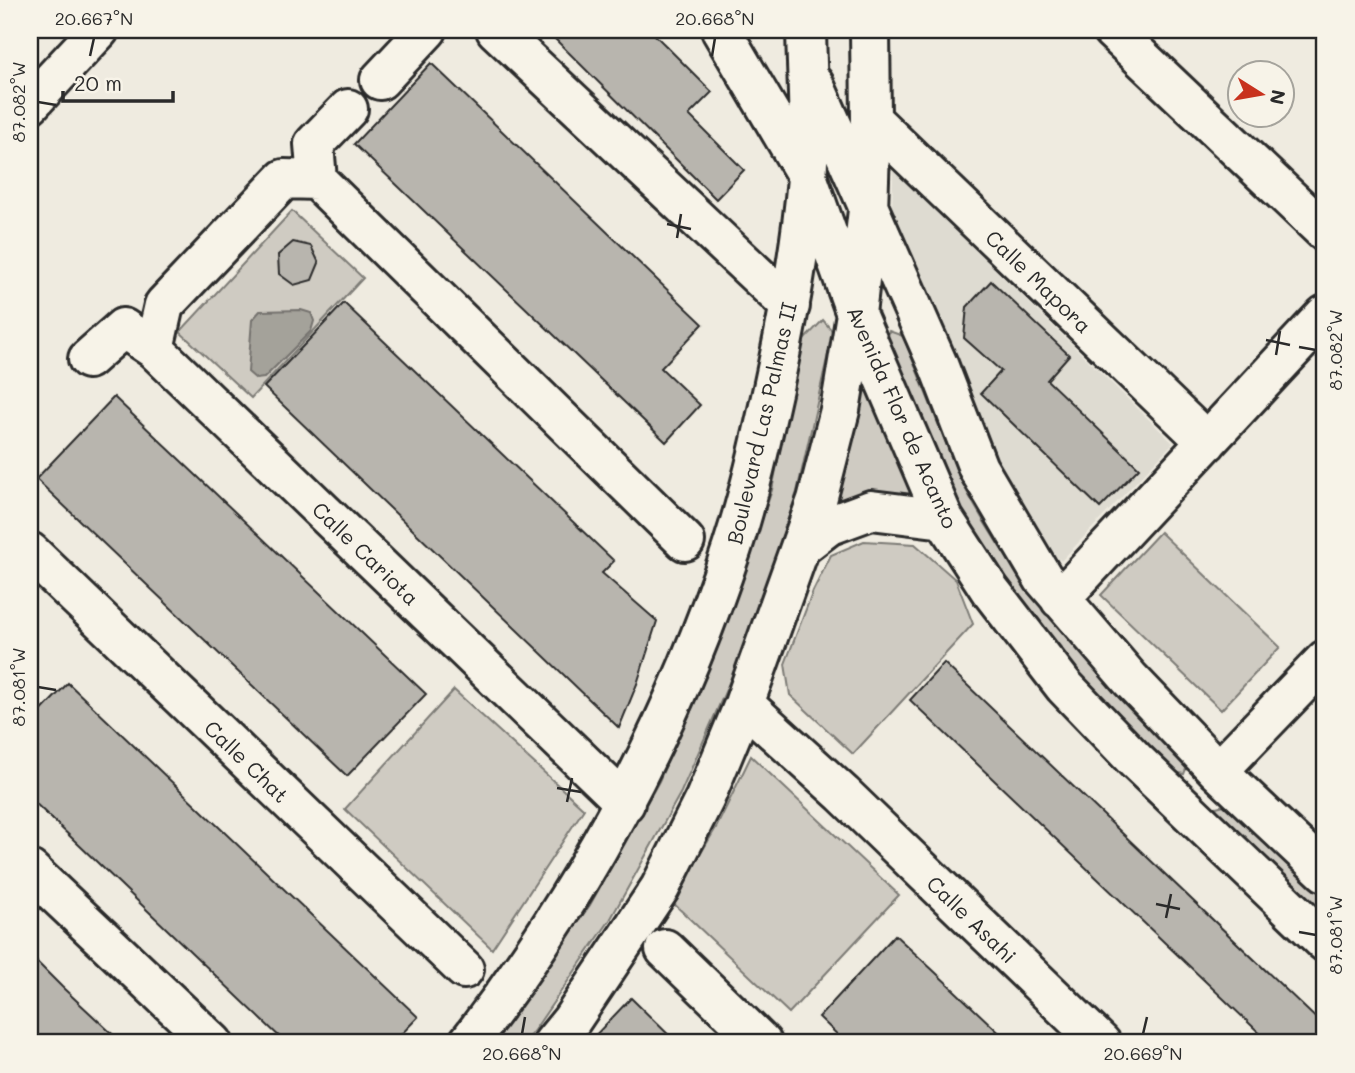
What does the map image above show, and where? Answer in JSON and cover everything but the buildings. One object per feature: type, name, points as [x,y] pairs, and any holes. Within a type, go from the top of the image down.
[{"type":"street","points":[[30,104],[99,30]]},
{"type":"street","points":[[380,80],[428,30]]},
{"type":"street","points":[[496,30],[789,306]]},
{"type":"street","name":"Avenida Flor de Acanto","points":[[721,30],[807,176],[856,314],[944,519],[990,590],[1064,686],[1136,761],[1325,942]]},
{"type":"street","points":[[781,30],[806,48],[868,210],[939,367],[978,468],[1043,578],[1130,680],[1218,771],[1325,872]]},
{"type":"street","points":[[553,1043],[571,1021],[660,888],[705,798],[744,704],[817,500],[840,410],[856,314],[868,210],[870,30]]},
{"type":"street","points":[[1112,30],[1325,232]]},
{"type":"street","name":"Boulevard Las Palmas II","points":[[468,1043],[501,1001],[625,803],[671,708],[732,546],[760,444],[789,306],[807,176],[806,48]]},
{"type":"street","points":[[348,109],[314,144],[317,180],[685,541]]},
{"type":"street","name":"Calle Mapora","points":[[871,119],[1208,442]]},
{"type":"street","points":[[154,349],[164,305],[284,179],[317,180]]},
{"type":"street","points":[[1060,598],[1325,315]]},
{"type":"street","name":"Calle Cariota","points":[[88,359],[123,328],[154,349],[625,803]]},
{"type":"street","points":[[802,546],[828,526],[871,510],[944,519]]},
{"type":"street","name":"Calle Chat","points":[[30,552],[464,970]]},
{"type":"street","points":[[1218,771],[1325,660]]},
{"type":"street","name":"Calle Asahi","points":[[744,704],[842,794],[1101,1043]]},
{"type":"street","points":[[30,870],[213,1043]]},
{"type":"street","points":[[665,949],[762,1043]]},
{"type":"shaded area","points":[[893,170],[1173,443],[1061,561],[1034,535],[991,452],[892,213]]},
{"type":"shaded area","points":[[292,211],[363,278],[251,398],[180,332]]},
{"type":"shaded area","points":[[301,310],[311,313],[314,321],[311,331],[264,378],[256,379],[248,372],[252,320],[260,311]]},
{"type":"shaded area","points":[[823,320],[833,332],[797,492],[747,642],[681,792],[610,920],[535,1029],[524,1043],[491,1043],[590,905],[659,781],[723,634],[772,490],[801,343]]},
{"type":"shaded area","points":[[889,331],[903,336],[960,479],[1012,565],[1094,669],[1124,701],[1189,761],[1184,774],[1169,771],[1073,671],[995,571],[949,491],[887,343]]},
{"type":"shaded area","points":[[860,385],[872,398],[914,501],[831,508]]},
{"type":"shaded area","points":[[1160,532],[1280,647],[1221,710],[1101,595]]},
{"type":"shaded area","points":[[864,541],[915,544],[956,580],[973,624],[853,754],[790,695],[785,664],[813,591],[831,555]]},
{"type":"shaded area","points":[[454,690],[584,809],[492,949],[345,809]]},
{"type":"shaded area","points":[[751,756],[899,895],[789,1013],[672,902],[717,826]]},
{"type":"shaded area","points":[[1228,804],[1325,898],[1325,920],[1219,817],[1216,807]]}]
